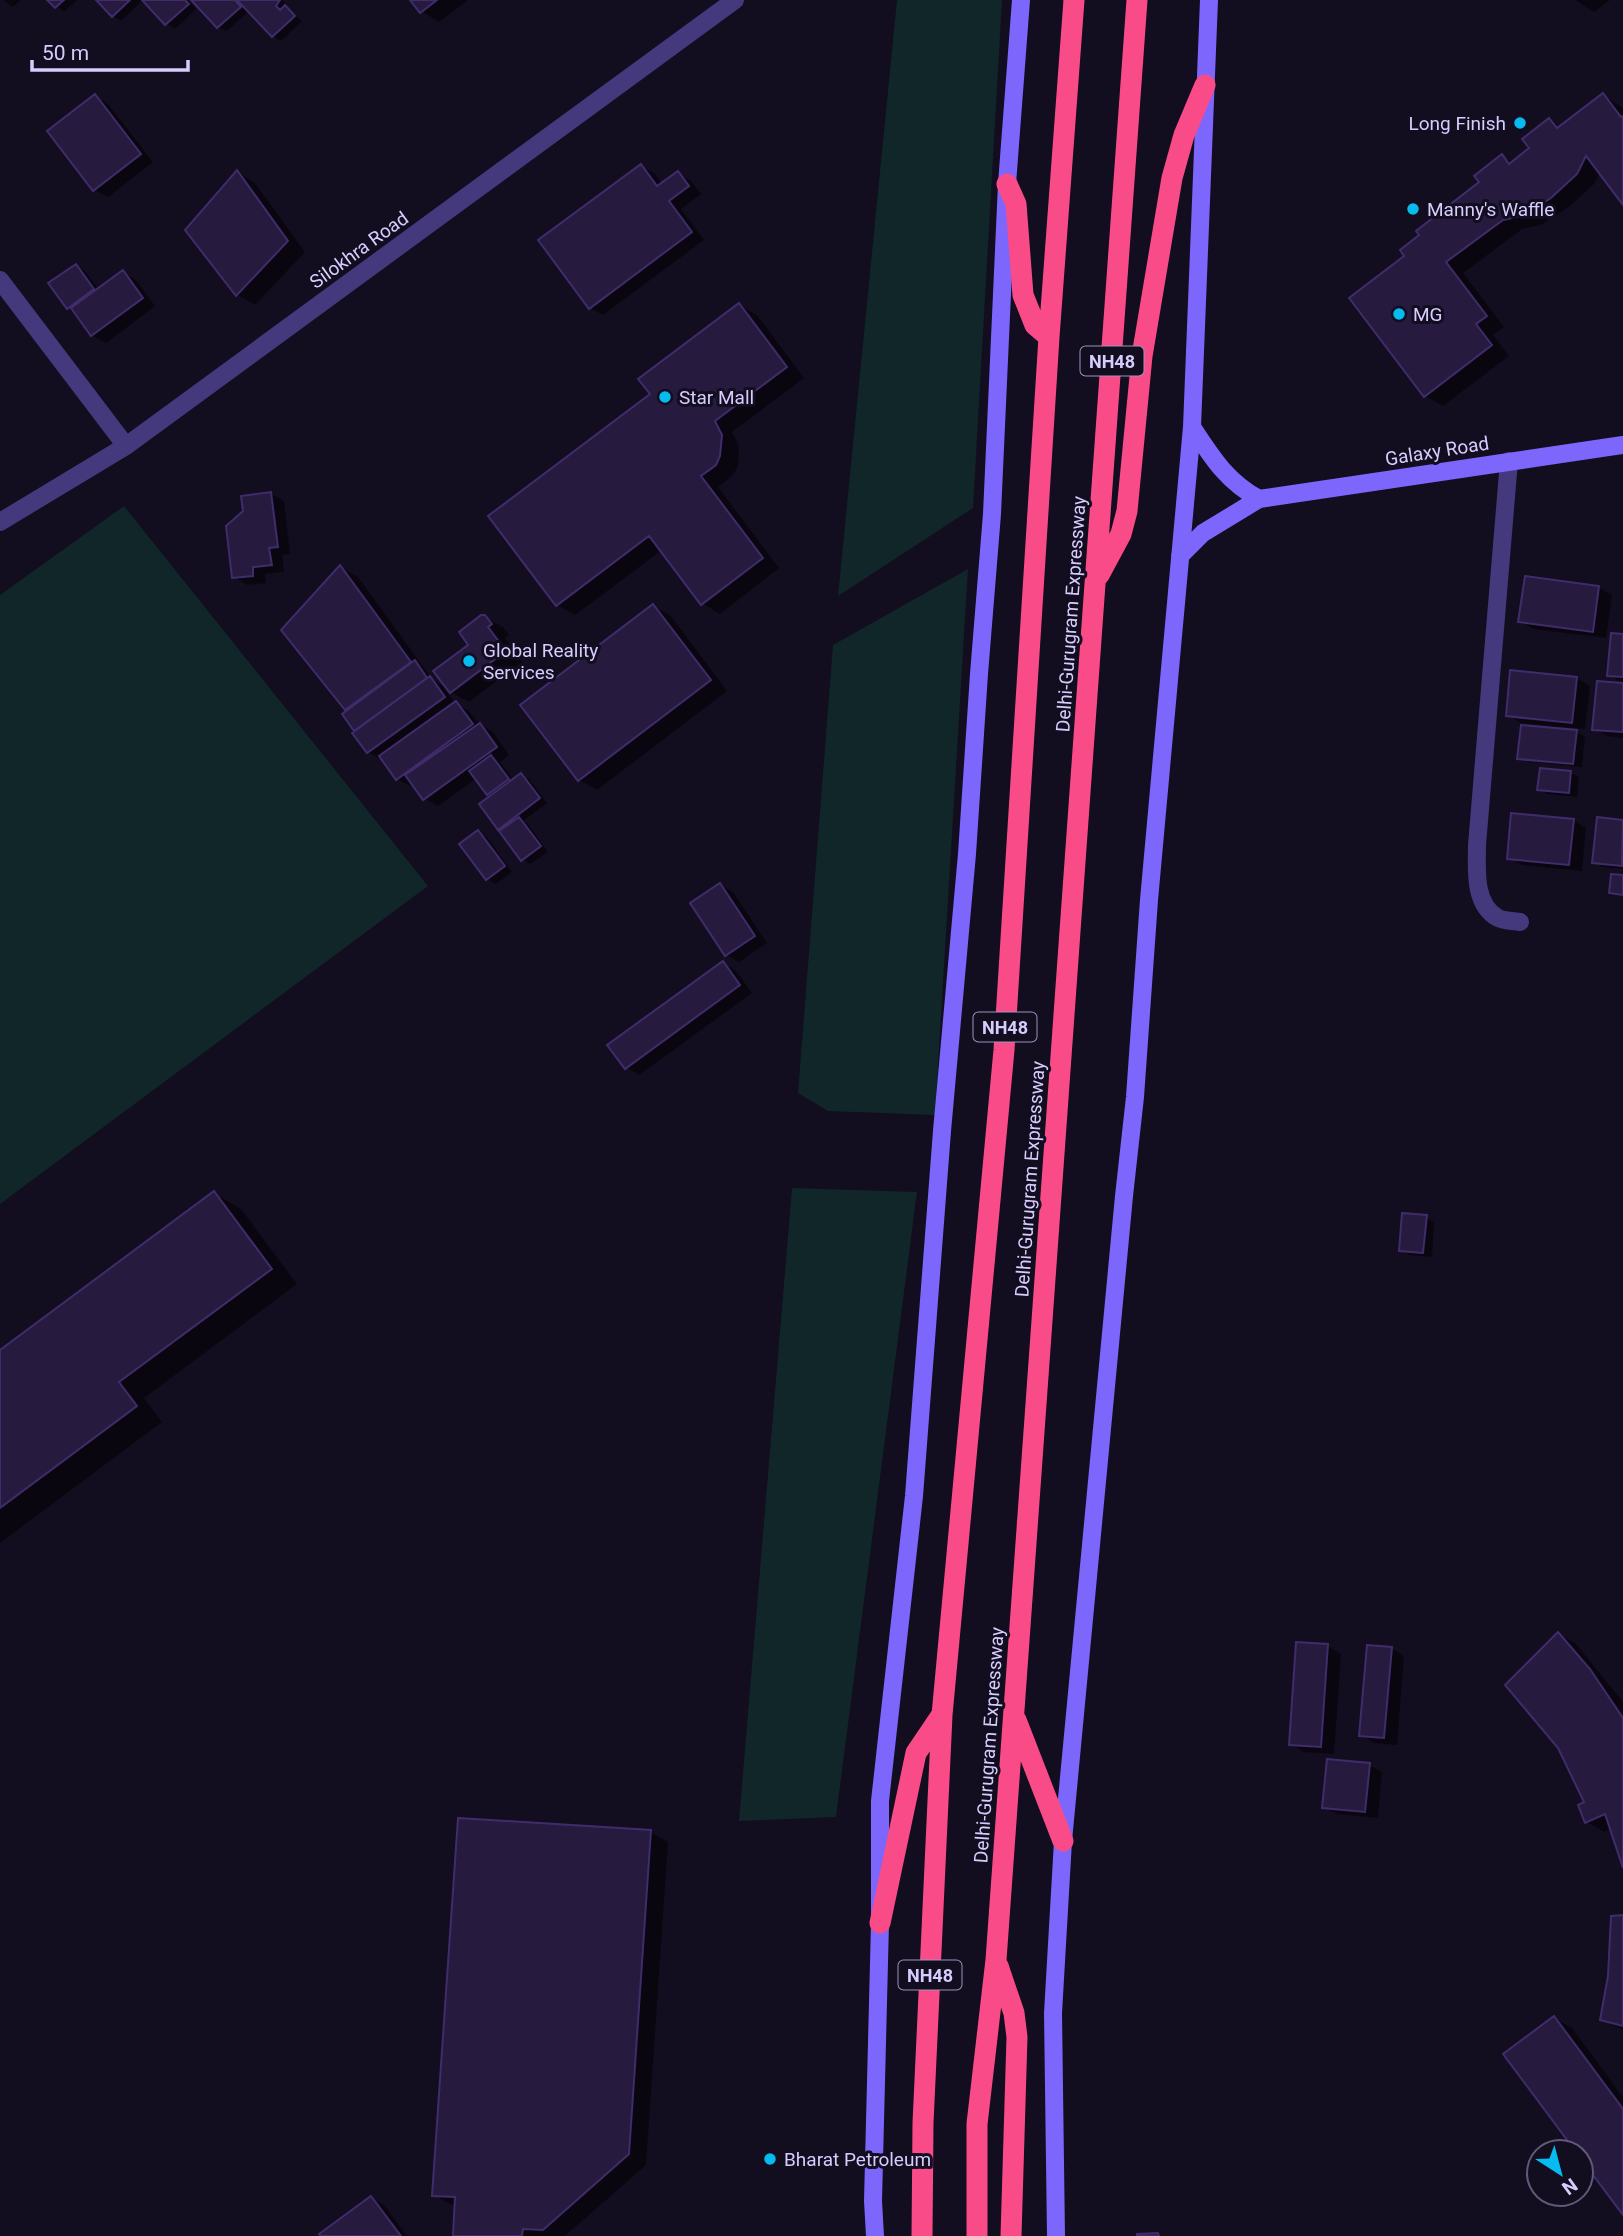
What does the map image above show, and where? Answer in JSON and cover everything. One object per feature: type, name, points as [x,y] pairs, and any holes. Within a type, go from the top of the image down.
[{"type":"highway","name":"Delhi-Gurugram Expressway","points":[[922,2236],[923,2123],[942,1715],[1004,1050],[1049,337],[1074,0]]},
{"type":"highway","name":"Delhi-Gurugram Expressway","points":[[977,2236],[977,2124],[996,1960],[1137,0]]},
{"type":"highway","points":[[1096,582],[1121,534],[1127,511],[1142,356],[1172,178],[1184,135],[1205,85]]},
{"type":"highway","points":[[1007,184],[1016,204],[1023,295],[1035,325],[1049,337]]},
{"type":"highway","points":[[880,1923],[916,1753],[942,1715]]},
{"type":"highway","points":[[1014,1715],[1063,1841]]},
{"type":"highway","points":[[996,1960],[1014,2013],[1017,2037],[1011,2236]]},
{"type":"main road","points":[[874,2236],[880,1801],[914,1496],[942,1131],[967,854],[992,514],[1007,184],[1021,0]]},
{"type":"main road","points":[[1056,2236],[1053,2013],[1063,1841],[1135,1097],[1149,900],[1192,427],[1209,0]]},
{"type":"main road","points":[[1192,427],[1224,473],[1241,489],[1259,499]]},
{"type":"main road","name":"Galaxy Road","points":[[1180,556],[1203,533],[1259,499],[1623,445]]},
{"type":"street","name":"Silokhra Road","points":[[0,522],[126,446],[735,0]]},
{"type":"street","points":[[0,280],[126,446]]},
{"type":"street","points":[[1509,461],[1477,845],[1477,887],[1485,905],[1499,919],[1520,922]]},
{"type":"green space","points":[[897,0],[1002,0],[973,508],[838,596]]},
{"type":"green space","points":[[124,506],[428,886],[0,1204],[0,595]]},
{"type":"green space","points":[[968,569],[935,1115],[828,1111],[798,1093],[833,645]]},
{"type":"green space","points":[[792,1188],[917,1192],[836,1817],[739,1821]]},
{"type":"building","points":[[47,0],[64,0],[55,8]]},
{"type":"building","points":[[96,0],[130,0],[112,17]]},
{"type":"building","points":[[142,0],[185,0],[189,4],[165,25]]},
{"type":"building","points":[[191,0],[235,0],[241,7],[217,28]]},
{"type":"building","points":[[237,0],[280,0],[276,6],[280,10],[285,5],[295,16],[272,37]]},
{"type":"building","points":[[410,0],[437,0],[420,13]]},
{"type":"building","points":[[1603,93],[1621,117],[1623,116],[1623,205],[1586,156],[1577,174],[1551,198],[1522,216],[1503,220],[1446,262],[1487,316],[1476,324],[1492,345],[1424,397],[1349,298],[1404,256],[1400,250],[1419,235],[1416,231],[1479,182],[1474,176],[1502,154],[1509,164],[1529,148],[1522,139],[1549,118],[1557,128]]},
{"type":"building","points":[[95,94],[141,154],[93,191],[47,131]]},
{"type":"building","points":[[641,164],[657,186],[678,171],[689,186],[669,201],[692,232],[589,309],[538,240]]},
{"type":"building","points":[[237,170],[288,241],[236,296],[185,230]]},
{"type":"building","points":[[76,264],[94,289],[67,309],[48,283]]},
{"type":"building","points":[[123,270],[143,298],[91,336],[71,308]]},
{"type":"building","points":[[739,303],[787,367],[715,421],[722,435],[720,456],[716,465],[701,476],[763,558],[701,605],[649,536],[556,606],[488,516],[650,394],[638,379]]},
{"type":"building","points":[[271,492],[278,547],[269,548],[272,565],[253,567],[253,576],[232,578],[226,526],[243,511],[241,496]]},
{"type":"building","points":[[340,565],[411,662],[345,710],[281,630]]},
{"type":"building","points":[[1525,576],[1599,586],[1593,632],[1518,622]]},
{"type":"building","points":[[653,604],[711,680],[578,781],[520,705]]},
{"type":"building","name":"Global Reality Services","points":[[481,615],[485,615],[492,624],[488,627],[506,651],[450,693],[433,671],[468,645],[459,632]]},
{"type":"building","points":[[1611,633],[1623,634],[1623,677],[1607,676]]},
{"type":"building","points":[[415,660],[427,678],[354,731],[342,714]]},
{"type":"building","points":[[1510,670],[1577,677],[1572,723],[1506,716]]},
{"type":"building","points":[[430,676],[445,697],[367,753],[352,733]]},
{"type":"building","points":[[1597,681],[1623,683],[1623,732],[1592,730]]},
{"type":"building","points":[[456,701],[473,724],[396,780],[379,756]]},
{"type":"building","points":[[480,723],[497,747],[423,800],[405,775]]},
{"type":"building","points":[[1521,725],[1577,730],[1573,764],[1517,759]]},
{"type":"building","points":[[491,755],[509,779],[487,795],[469,771]]},
{"type":"building","points":[[1540,768],[1571,771],[1569,793],[1537,790]]},
{"type":"building","points":[[521,773],[540,798],[498,830],[479,804]]},
{"type":"building","points":[[1511,813],[1574,819],[1569,865],[1507,859]]},
{"type":"building","points":[[519,817],[541,846],[521,861],[499,831]]},
{"type":"building","points":[[1597,817],[1623,820],[1622,866],[1592,863]]},
{"type":"building","points":[[478,830],[505,866],[486,880],[459,844]]},
{"type":"building","points":[[1611,874],[1623,875],[1623,895],[1609,893]]},
{"type":"building","points":[[720,883],[755,936],[725,956],[690,903]]},
{"type":"building","points":[[723,961],[740,985],[625,1069],[607,1045]]},
{"type":"building","points":[[214,1191],[272,1269],[119,1382],[137,1406],[0,1508],[0,1350]]},
{"type":"building","points":[[1402,1213],[1427,1215],[1423,1253],[1399,1251]]},
{"type":"building","points":[[1558,1632],[1590,1669],[1623,1718],[1623,1868],[1605,1814],[1585,1823],[1578,1805],[1584,1802],[1558,1748],[1505,1685]]},
{"type":"building","points":[[1296,1642],[1328,1644],[1321,1747],[1289,1745]]},
{"type":"building","points":[[1367,1645],[1392,1647],[1384,1738],[1359,1736]]},
{"type":"building","points":[[1327,1759],[1370,1763],[1365,1812],[1322,1808]]},
{"type":"building","points":[[458,1818],[651,1830],[629,2154],[543,2230],[523,2229],[522,2236],[453,2236],[455,2197],[432,2196]]},
{"type":"building","points":[[1623,1915],[1623,2026],[1600,2020],[1608,1976],[1611,1916]]},
{"type":"building","points":[[1554,2016],[1623,2109],[1623,2215],[1595,2178],[1595,2138],[1566,2138],[1503,2054]]},
{"type":"building","points":[[371,2196],[401,2236],[319,2234]]},
{"type":"building","points":[[1158,2233],[1159,2236],[1137,2236],[1137,2234]]},
{"type":"place","name":"Long Finish","points":[[1520,123]]},
{"type":"place","name":"Manny's Waffle","points":[[1413,209]]},
{"type":"place","name":"MG","points":[[1399,314]]},
{"type":"place","name":"Star Mall","points":[[665,397]]},
{"type":"place","name":"Global Reality Services","points":[[469,661]]},
{"type":"place","name":"Bharat Petroleum","points":[[770,2159]]}]
